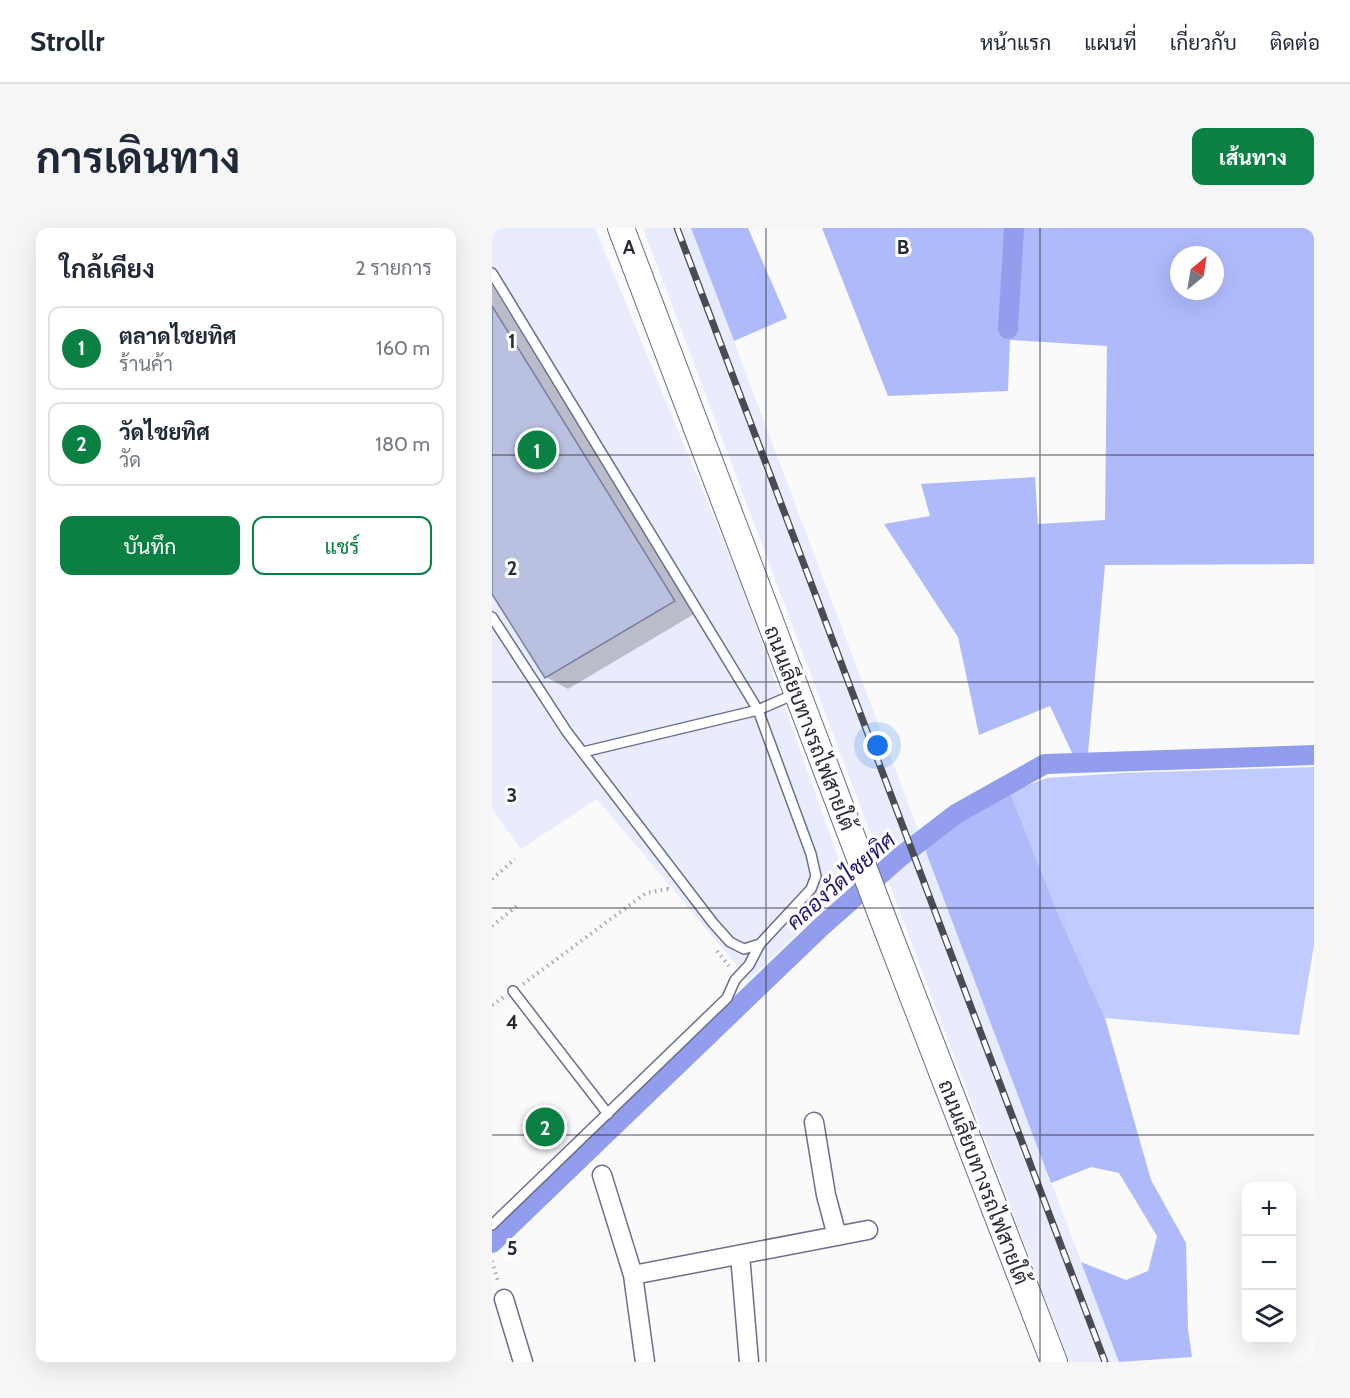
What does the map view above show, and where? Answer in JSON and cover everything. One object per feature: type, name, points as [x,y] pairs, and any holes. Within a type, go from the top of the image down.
[{"type":"main road","name":"ถนนเลียบทางรถไฟสายใต้","points":[[621,228],[882,919],[1054,1362]]},
{"type":"street","points":[[814,1122],[826,1195],[837,1236]]},
{"type":"street","points":[[602,1175],[633,1275],[645,1362]]},
{"type":"street","points":[[633,1275],[868,1230]]},
{"type":"street","points":[[740,1255],[749,1362]]},
{"type":"street","points":[[504,1299],[523,1362]]},
{"type":"lane","points":[[492,273],[758,710],[812,854],[816,876],[811,889],[760,944],[749,965],[735,980],[727,998],[492,1225]]},
{"type":"lane","points":[[492,617],[567,732],[713,923],[730,942],[744,949],[760,944]]},
{"type":"lane","points":[[583,752],[758,710],[797,693]]},
{"type":"lane","points":[[513,991],[608,1114]]},
{"type":"path","points":[[492,879],[515,859]]},
{"type":"path","points":[[492,1005],[646,893],[668,889],[675,898]]},
{"type":"path","points":[[492,926],[519,904]]},
{"type":"path","points":[[712,944],[733,971],[735,980]]},
{"type":"shaded area","points":[[492,228],[595,228],[739,579],[848,885],[749,980],[597,799],[521,849],[492,810]]},
{"type":"shaded area","points":[[643,228],[691,228],[1119,1362],[1069,1362]]},
{"type":"shaded area","points":[[691,228],[748,228],[787,318],[734,341]]},
{"type":"shaded area","points":[[822,228],[1314,228],[1314,564],[1105,565],[1088,753],[1072,753],[1050,706],[979,735],[958,637],[884,524],[930,516],[921,484],[1035,477],[1038,524],[1105,520],[1107,346],[1010,340],[1008,391],[888,396]]},
{"type":"shaded area","points":[[1314,767],[1314,945],[1299,1035],[1105,1018],[1057,911],[1010,792],[1047,778],[1123,773]]},
{"type":"shaded area","points":[[1010,792],[1057,911],[1105,1018],[1151,1180],[1186,1243],[1188,1329],[1192,1357],[1119,1362],[1081,1262],[1126,1280],[1148,1271],[1157,1236],[1119,1173],[1091,1167],[1051,1183],[923,844]]},
{"type":"building","points":[[492,306],[675,601],[545,678],[492,594]]},
{"type":"waterway","points":[[1008,329],[1014,228]]},
{"type":"waterway","name":"คลองวัดไชยทิศ","points":[[492,1243],[821,927],[900,857],[956,814],[1045,764],[1314,755]]},
{"type":"railway","points":[[677,228],[1105,1362]]},
{"type":"place","name":"ตลาดไชยทิศ","points":[[537,450]]},
{"type":"place","name":"วัดไชยทิศ","points":[[545,1127]]}]
